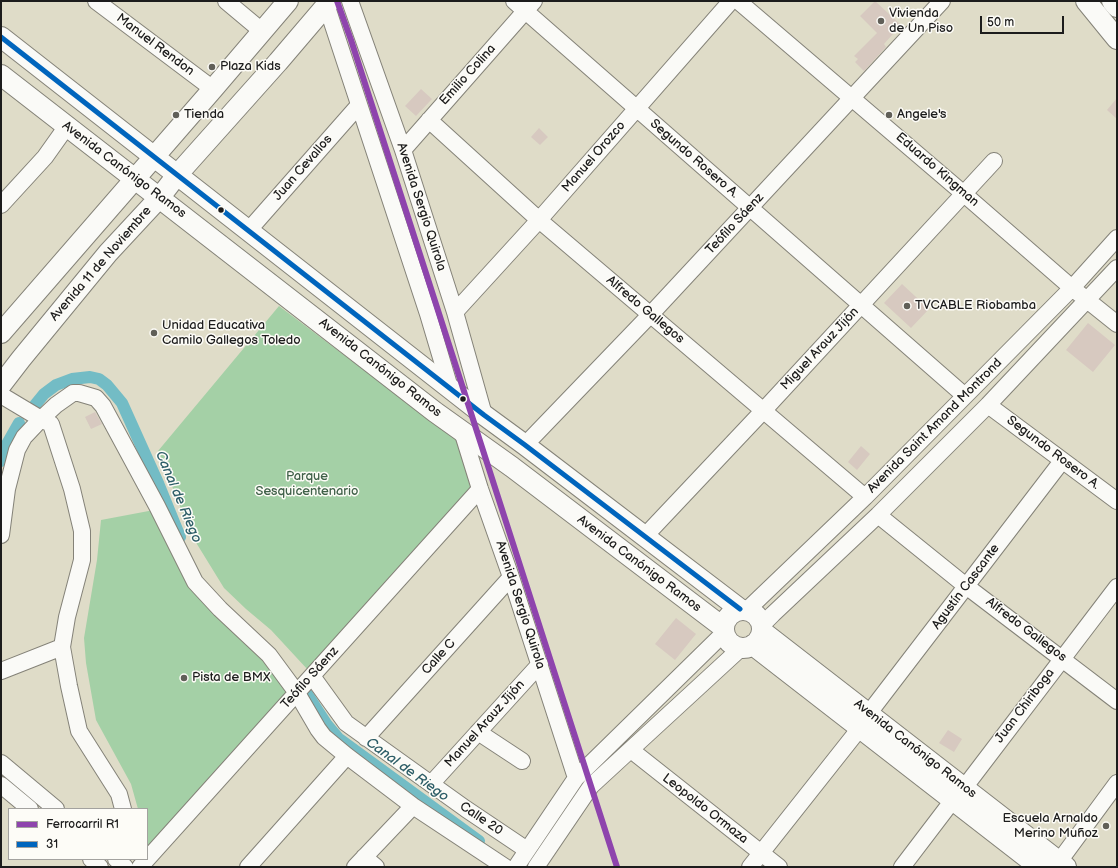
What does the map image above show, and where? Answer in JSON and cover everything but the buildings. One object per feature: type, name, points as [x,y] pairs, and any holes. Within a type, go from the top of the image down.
[{"type":"main road","points":[[1,333],[263,32],[288,1]]},
{"type":"main road","points":[[1086,1],[1117,39]]},
{"type":"main road","points":[[1112,1],[1117,7]]},
{"type":"main road","name":"Avenida 11 de Noviembre","points":[[2,396],[21,358],[108,253],[160,197],[177,175],[278,62],[327,2]]},
{"type":"main road","name":"Avenida Canónigo Ramos","points":[[1,37],[484,415],[744,610],[759,617],[755,637]]},
{"type":"main road","name":"Avenida Canónigo Ramos","points":[[1,76],[160,197],[435,412],[512,467],[724,631],[730,643],[755,637]]},
{"type":"main road","points":[[435,412],[450,388]]},
{"type":"main road","points":[[724,631],[724,624],[729,616],[736,611],[744,610]]},
{"type":"main road","name":"Avenida Canónigo Ramos","points":[[755,637],[958,794],[1060,865]]},
{"type":"main road","name":"Avenida Canónigo Ramos","points":[[958,794],[1039,867]]},
{"type":"street","name":"Manuel Rendon","points":[[96,1],[213,89]]},
{"type":"street","points":[[226,1],[263,32]]},
{"type":"street","name":"Avenida Sergio Quirola","points":[[350,1],[403,150],[455,312],[484,415]]},
{"type":"street","name":"Manuel Orozco","points":[[455,312],[539,220],[731,1]]},
{"type":"street","name":"Eduardo Kingman","points":[[738,1],[852,97],[1072,288],[1117,324]]},
{"type":"street","name":"Teófilo Sáenz","points":[[525,445],[651,314],[942,1]]},
{"type":"street","name":"Avenida Sergio Quirola","points":[[327,2],[359,105],[428,314],[450,388]]},
{"type":"street","name":"Emilio Colina","points":[[403,150],[524,4]]},
{"type":"street","name":"Segundo Rosero A.","points":[[524,4],[637,108],[965,396]]},
{"type":"street","name":"Juan Cevallos","points":[[248,231],[359,105]]},
{"type":"street","name":"Alfredo Gallegos","points":[[429,120],[539,220],[864,496]]},
{"type":"street","points":[[1,205],[45,157],[67,126]]},
{"type":"street","name":"Miguel Arauz Jijón","points":[[645,536],[763,411],[994,161]]},
{"type":"street","name":"Avenida Saint Amand Montrond","points":[[744,610],[864,496],[965,396],[1072,288],[1117,238]]},
{"type":"street","name":"Avenida Saint Amand Montrond","points":[[540,866],[591,786],[755,637],[988,406],[1117,268]]},
{"type":"street","name":"Calle 20","points":[[41,419],[56,405],[73,393],[80,393],[96,398],[103,406],[157,506],[195,582],[220,609],[269,655],[297,693],[324,738],[413,806],[505,867]]},
{"type":"street","points":[[2,396],[50,424],[72,489],[82,537],[82,560],[67,617],[62,647],[79,731],[119,794],[123,808]]},
{"type":"street","name":"Segundo Rosero A.","points":[[988,406],[1117,501]]},
{"type":"street","points":[[1,535],[7,489],[17,450],[24,437],[41,419]]},
{"type":"street","name":"Avenida Sergio Quirola","points":[[462,431],[480,489],[540,664],[576,778]]},
{"type":"street","name":"Agustín Cascante","points":[[750,867],[865,721],[1062,461]]},
{"type":"street","name":"Teófilo Sáenz","points":[[148,856],[480,489]]},
{"type":"street","name":"Alfredo Gallegos","points":[[878,515],[966,586],[1117,701]]},
{"type":"street","name":"Calle C","points":[[366,738],[511,577]]},
{"type":"street","name":"Juan Chiriboga","points":[[902,867],[1117,587]]},
{"type":"street","points":[[516,867],[576,778],[724,631]]},
{"type":"street","points":[[1,671],[62,647]]},
{"type":"street","name":"Manuel Arauz Jijón","points":[[431,784],[540,664]]},
{"type":"street","name":"Calle 20","points":[[312,676],[346,723],[527,850]]},
{"type":"street","points":[[478,732],[522,761]]},
{"type":"street","name":"Leopoldo Ormaza","points":[[631,750],[779,867]]},
{"type":"street","points":[[248,867],[347,756]]},
{"type":"street","points":[[1,763],[55,808]]},
{"type":"street","points":[[1060,865],[1117,783]]},
{"type":"street","points":[[1,785],[29,808]]},
{"type":"street","points":[[365,864],[413,806]]},
{"type":"street","points":[[117,860],[125,867]]},
{"type":"green space","name":"Parque Sesquicentenario","points":[[279,306],[458,441],[471,490],[308,670],[271,630],[224,588],[192,536],[158,451]]},
{"type":"green space","name":"Pista de BMX","points":[[154,510],[191,582],[265,657],[290,693],[149,850],[148,808],[138,808],[131,784],[96,720],[86,663],[84,638],[97,560],[101,520]]},
{"type":"waterway","name":"Canal de Riego","points":[[35,405],[44,394],[56,385],[72,379],[90,377],[99,379],[107,385],[122,403],[158,483],[180,537]]},
{"type":"waterway","name":"Canal de Riego","points":[[1,461],[3,451],[19,423]]},
{"type":"waterway","name":"Canal de Riego","points":[[303,688],[327,725],[338,738],[479,841]]},
{"type":"rail line","name":"R1","points":[[337,1],[351,40],[617,867]]},
{"type":"transit line","name":"31","points":[[1,37],[484,415],[740,609]]},
{"type":"place","name":"Vivienda de Un Piso","points":[[881,21]]},
{"type":"place","name":"Plaza Kids","points":[[212,67]]},
{"type":"place","name":"Tienda","points":[[176,115]]},
{"type":"place","name":"Angele's","points":[[889,115]]},
{"type":"place","name":"TVCABLE Riobamba","points":[[907,306]]},
{"type":"place","name":"Unidad Educativa Camilo Gallegos Toledo","points":[[154,333]]},
{"type":"place","name":"Pista de BMX","points":[[184,678]]},
{"type":"place","name":"Escuela Arnaldo Merino Muñoz","points":[[1106,826]]}]
